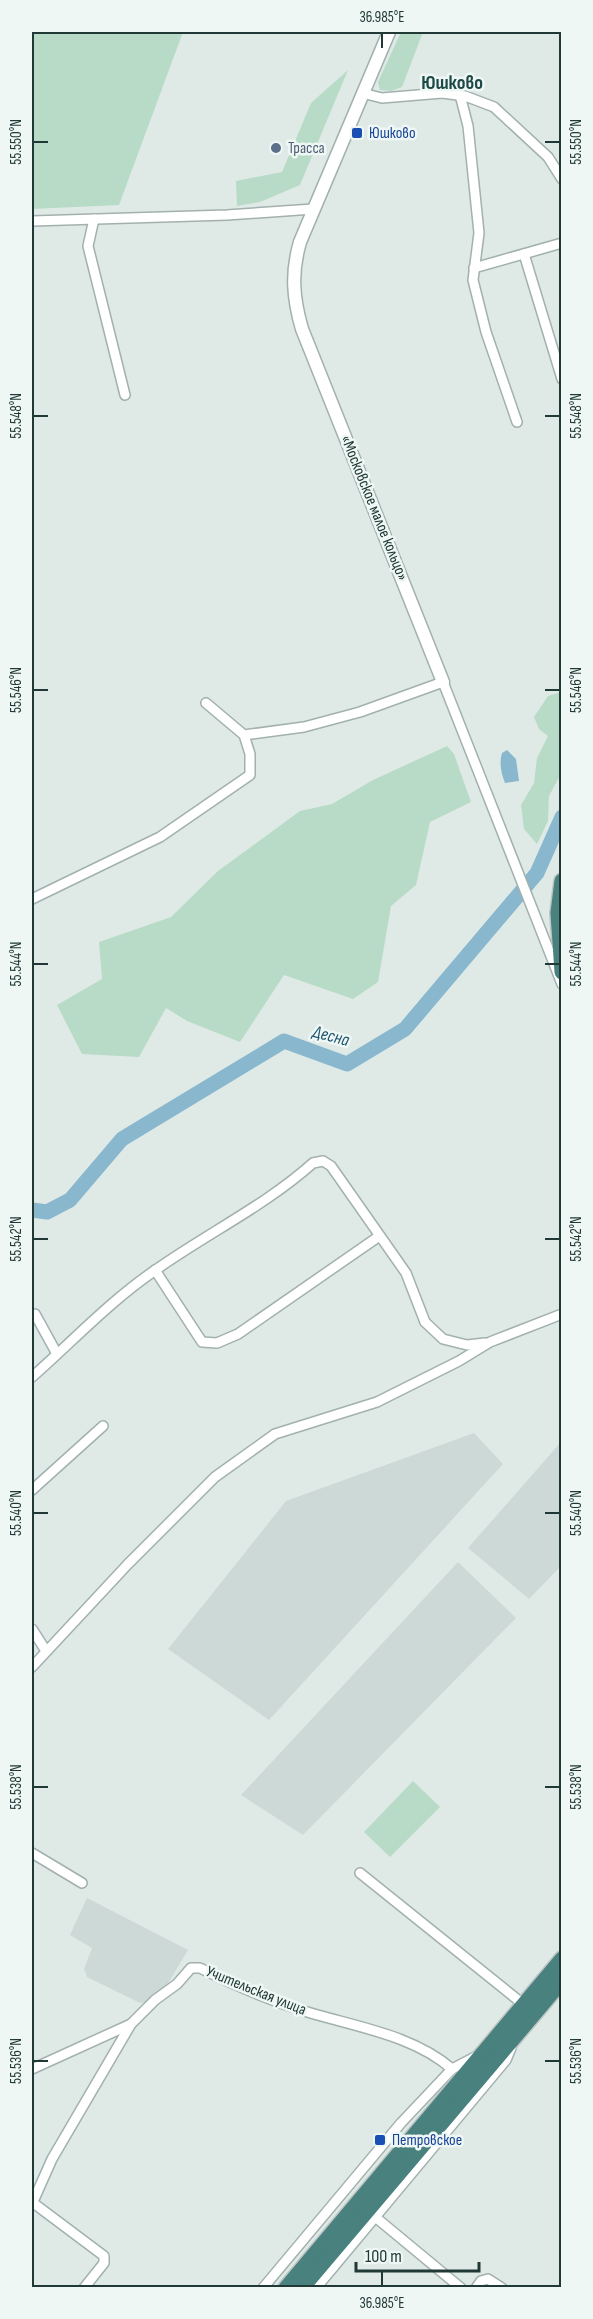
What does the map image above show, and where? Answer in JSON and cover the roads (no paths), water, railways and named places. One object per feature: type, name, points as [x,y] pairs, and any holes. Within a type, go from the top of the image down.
[{"type":"highway","points":[[561,881],[558,913],[561,972]]},
{"type":"highway","points":[[286,2288],[561,1959]]},
{"type":"highway","points":[[302,2288],[561,1981]]},
{"type":"street","name":"«Московское малое кольцо»","points":[[388,32],[313,209],[294,266],[293,291],[297,312],[536,914],[561,984]]},
{"type":"street","points":[[362,93],[382,98],[442,93],[460,95],[494,107],[548,157],[561,179]]},
{"type":"street","points":[[460,95],[468,126],[479,233],[473,280],[486,332],[517,422]]},
{"type":"street","points":[[32,221],[227,215],[313,209]]},
{"type":"street","points":[[94,219],[88,246],[125,395]]},
{"type":"street","points":[[474,268],[561,243]]},
{"type":"street","points":[[524,254],[561,379]]},
{"type":"street","points":[[244,735],[304,727],[360,712],[443,682]]},
{"type":"street","points":[[32,899],[160,837],[250,775],[250,754],[244,735],[206,703]]},
{"type":"street","points":[[32,1377],[114,1302],[155,1270],[278,1192],[313,1163],[319,1162],[331,1166],[378,1237],[406,1273],[425,1322],[443,1339],[467,1345],[490,1342]]},
{"type":"street","points":[[155,1270],[202,1342],[217,1343],[251,1326],[378,1237]]},
{"type":"street","points":[[35,1314],[57,1354]]},
{"type":"street","points":[[32,1667],[128,1564],[215,1477],[276,1434],[377,1402],[459,1361],[490,1342],[561,1314]]},
{"type":"street","points":[[32,1490],[103,1426]]},
{"type":"street","points":[[32,1629],[46,1651]]},
{"type":"street","points":[[32,1853],[82,1883]]},
{"type":"street","points":[[360,1873],[523,2004]]},
{"type":"street","name":"Учительская улица","points":[[32,2203],[52,2159],[131,2024],[154,2000],[177,1984],[191,1968],[200,1968],[270,2000],[415,2045],[441,2059],[452,2069]]},
{"type":"street","points":[[32,2069],[131,2024]]},
{"type":"street","points":[[315,2288],[506,2060],[517,2034]]},
{"type":"street","points":[[263,2288],[401,2123],[452,2069],[482,2053]]},
{"type":"street","points":[[32,2203],[104,2256],[104,2263],[84,2288]]},
{"type":"street","points":[[374,2216],[461,2288]]},
{"type":"street","points":[[476,2288],[481,2281],[488,2279],[502,2288]]},
{"type":"water","points":[[507,750],[516,759],[519,781],[505,783],[501,760],[502,753]]},
{"type":"waterway","name":"Десна","points":[[32,1210],[47,1212],[70,1200],[122,1139],[284,1041],[347,1064],[405,1029],[537,873],[562,817]]},
{"type":"place","name":"Юшково","points":[[357,133]]},
{"type":"place","name":"Трасса","points":[[276,148]]},
{"type":"place","name":"Петровское","points":[[380,2140]]},
{"type":"district","name":"Юшково","points":[[452,83]]}]
